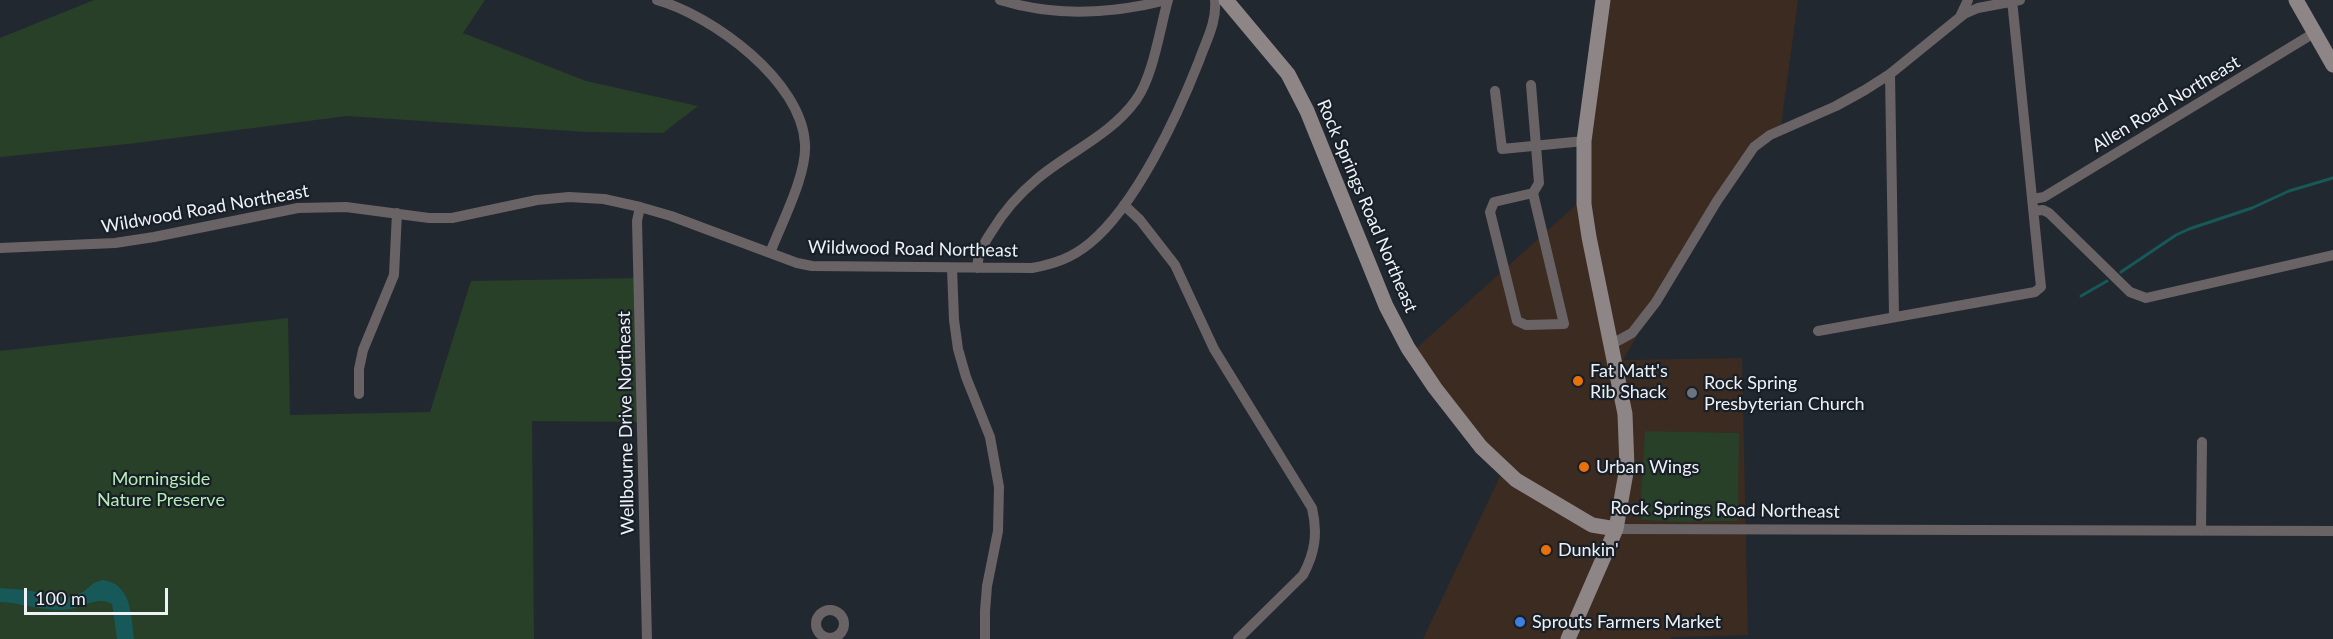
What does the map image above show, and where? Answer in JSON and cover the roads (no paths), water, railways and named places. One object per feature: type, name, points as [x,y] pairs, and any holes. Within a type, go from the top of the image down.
[{"type":"main road","name":"Rock Springs Road Northeast","points":[[1226,0],[1288,74],[1307,111],[1386,306],[1408,348],[1434,388],[1480,447],[1516,480],[1592,525],[1616,529]]},
{"type":"main road","points":[[1568,639],[1616,529],[1626,484],[1628,434],[1584,204],[1584,141],[1603,0]]},
{"type":"main road","points":[[2296,0],[2333,65]]},
{"type":"street","points":[[657,0],[700,19],[730,38],[768,72],[798,112],[803,128],[805,159],[770,254]]},
{"type":"street","points":[[977,268],[981,248],[999,219],[1016,198],[1039,178],[1099,135],[1138,98],[1145,84],[1168,0],[1108,11],[1071,12],[1047,11],[1000,0]]},
{"type":"street","name":"Wildwood Road Northeast","points":[[0,248],[115,243],[298,208],[346,207],[429,218],[452,218],[537,200],[569,197],[604,199],[640,207],[671,216],[770,254],[812,266],[1032,268],[1063,260],[1092,242],[1124,205],[1156,153],[1191,80],[1214,22],[1215,0]]},
{"type":"street","points":[[1960,18],[1968,0]]},
{"type":"street","points":[[1612,344],[1632,333],[1656,302],[1717,201],[1754,147],[1770,135],[1836,106],[1890,74],[1960,18],[1978,8],[2015,0],[2041,282],[2037,291],[1818,331]]},
{"type":"street","name":"Allen Road Northeast","points":[[2033,199],[2044,198],[2314,33]]},
{"type":"street","points":[[1890,74],[1894,316]]},
{"type":"street","points":[[1531,85],[1539,183],[1533,193],[1564,324],[1526,325],[1518,321],[1497,243],[1490,212],[1491,206],[1494,202],[1533,193]]},
{"type":"street","points":[[1495,91],[1502,149],[1584,141]]},
{"type":"street","points":[[1124,205],[1140,220],[1174,265],[1214,349],[1312,508],[1316,537],[1310,563],[1294,585],[1238,639]]},
{"type":"street","name":"Wellbourne Drive Northeast","points":[[640,207],[637,221],[647,639]]},
{"type":"street","points":[[2034,211],[2043,210],[2049,213],[2130,292],[2146,298],[2333,255]]},
{"type":"street","points":[[359,394],[359,369],[363,350],[394,275],[397,213]]},
{"type":"street","points":[[952,268],[954,320],[958,349],[966,377],[990,437],[999,487],[998,531],[986,603],[985,639]]},
{"type":"street","points":[[2201,531],[2202,442]]},
{"type":"street","name":"Rock Springs Road Northeast","points":[[1616,529],[2333,531]]},
{"type":"waterway","points":[[2121,272],[2176,235],[2189,229],[2252,208],[2289,191],[2333,178]]},
{"type":"waterway","points":[[2081,296],[2107,281]]},
{"type":"place","name":"Fat Matt's Rib Shack","points":[[1578,381]]},
{"type":"place","name":"Rock Spring Presbyterian Church","points":[[1692,393]]},
{"type":"place","name":"Urban Wings","points":[[1584,467]]},
{"type":"place","name":"Dunkin'","points":[[1546,550]]},
{"type":"place","name":"Sprouts Farmers Market","points":[[1520,622]]},
{"type":"park label","name":"Morningside Nature Preserve","points":[[161,489]]}]
